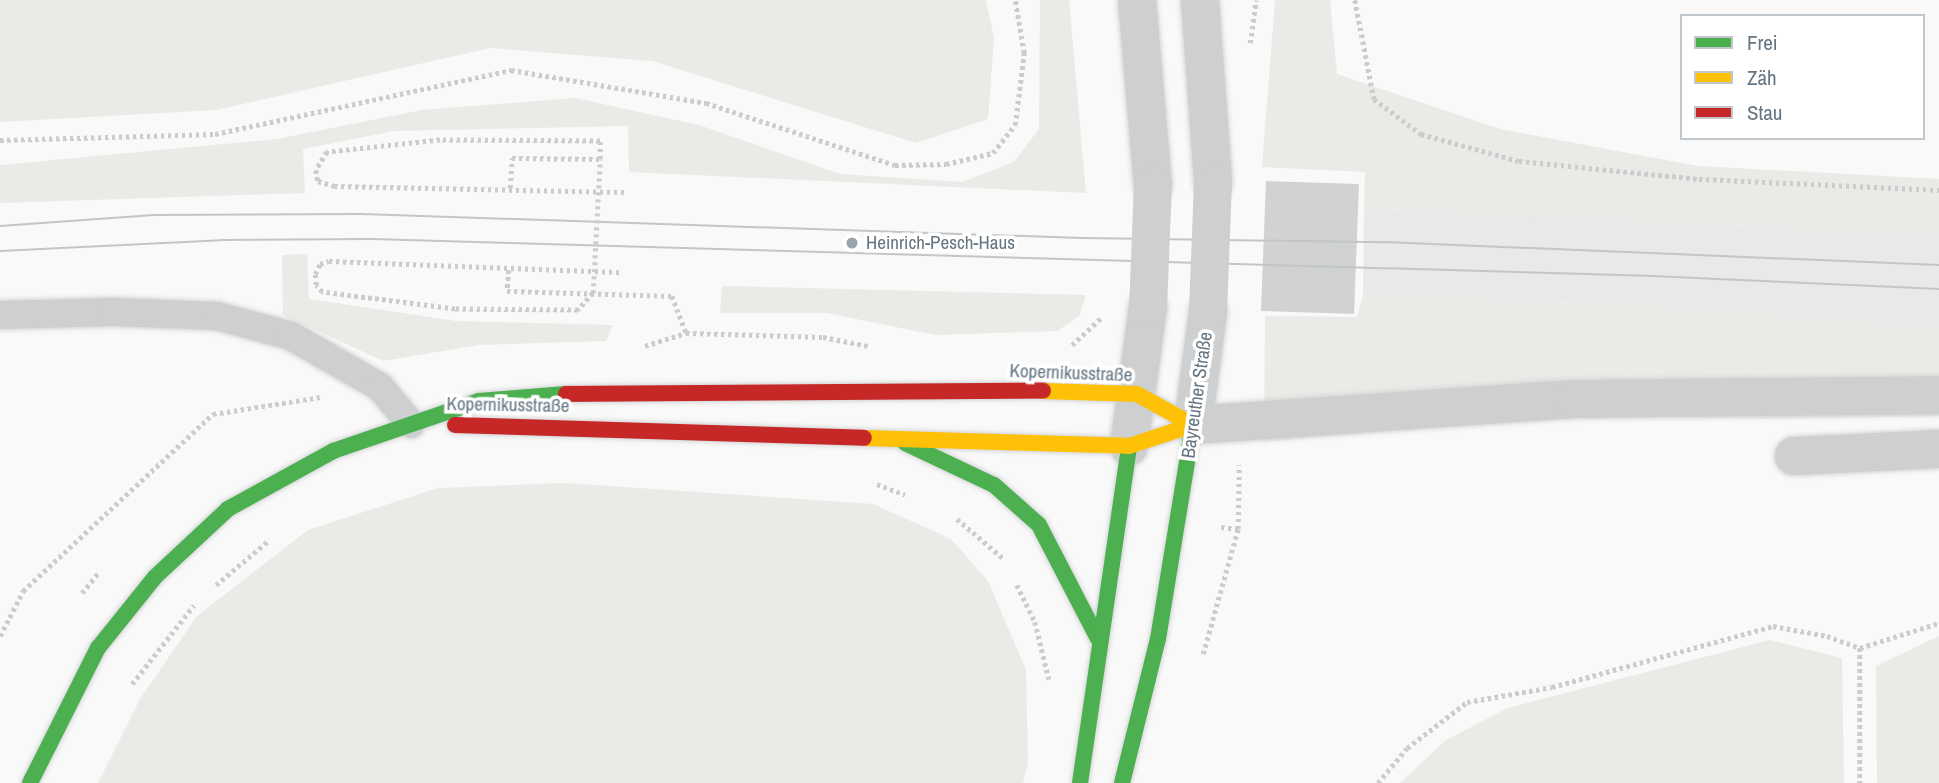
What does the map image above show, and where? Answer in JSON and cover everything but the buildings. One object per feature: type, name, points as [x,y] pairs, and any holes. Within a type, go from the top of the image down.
[{"type":"street","points":[[1080,783],[1098,639],[1137,394],[1147,308],[1153,185],[1137,0]]},
{"type":"street","name":"Bayreuther Straße","points":[[1122,783],[1158,639],[1209,312],[1213,183],[1200,0]]},
{"type":"street","name":"Kopernikusstraße","points":[[30,783],[98,648],[155,577],[228,509],[333,451],[479,401],[573,393],[1137,394],[1193,425]]},
{"type":"street","points":[[1193,425],[1574,399],[1939,395]]},
{"type":"street","name":"Kopernikusstraße","points":[[411,424],[891,436],[1129,446],[1193,425]]},
{"type":"street","points":[[891,436],[994,485],[1039,525],[1098,639]]},
{"type":"street","points":[[1794,456],[1939,449]]},
{"type":"lane","points":[[0,315],[114,312],[217,316],[291,336],[380,387],[411,424]]},
{"type":"path","points":[[0,141],[215,134],[511,70],[706,103],[895,165],[946,164],[993,153],[1015,125],[1024,53],[1015,0]]},
{"type":"path","points":[[1355,0],[1374,99],[1421,134],[1518,161],[1699,179],[1939,190]]},
{"type":"path","points":[[622,272],[509,270],[329,261],[320,264],[316,285],[322,292],[455,309],[578,310],[593,293],[600,159],[600,141],[440,140],[327,152],[316,170],[318,181],[334,186],[510,188],[624,192]]},
{"type":"path","points":[[510,188],[512,158],[600,159]]},
{"type":"path","points":[[509,270],[507,292],[672,296],[686,333]]},
{"type":"path","points":[[0,636],[23,591],[213,414],[380,387]]},
{"type":"path","points":[[1238,529],[1241,423]]},
{"type":"path","points":[[864,484],[913,498]]},
{"type":"path","points":[[949,512],[1003,557],[1008,568]]},
{"type":"path","points":[[207,592],[270,538]]},
{"type":"path","points":[[1013,578],[1035,622],[1051,688]]},
{"type":"path","points":[[125,698],[197,601]]},
{"type":"path","points":[[1378,783],[1408,748],[1467,702],[1552,687],[1773,625],[1827,636],[1860,648],[1939,623]]},
{"type":"path","points":[[1860,648],[1860,783]]},
{"type":"shaded area","points":[[0,0],[986,0],[994,38],[988,119],[916,143],[652,61],[490,48],[216,110],[0,122]]},
{"type":"shaded area","points":[[1040,0],[1069,0],[1086,193],[629,172],[628,126],[394,131],[303,149],[305,193],[0,203],[0,165],[277,139],[422,110],[575,98],[699,125],[840,174],[962,182],[1014,162],[1039,129]]},
{"type":"shaded area","points":[[1275,0],[1330,0],[1337,74],[1500,129],[1698,166],[1939,179],[1939,235],[1364,208],[1365,172],[1262,167]]},
{"type":"shaded area","points":[[1364,208],[1939,235],[1939,329],[1635,305],[1363,295]]},
{"type":"shaded area","points":[[307,254],[309,299],[456,321],[613,325],[606,341],[479,345],[383,361],[283,315],[282,255]]},
{"type":"shaded area","points":[[722,286],[1086,295],[1079,316],[1057,331],[935,335],[827,313],[720,313]]},
{"type":"shaded area","points":[[1363,295],[1635,305],[1939,329],[1939,416],[1760,419],[1579,414],[1264,442],[1265,316],[1357,317]]},
{"type":"shaded area","points":[[565,483],[873,504],[951,539],[988,581],[1026,670],[1028,764],[1023,783],[98,783],[140,699],[197,616],[308,530],[438,488]]},
{"type":"shaded area","points":[[1939,636],[1939,783],[1877,783],[1876,666]]},
{"type":"shaded area","points":[[1770,640],[1842,658],[1844,783],[1400,783],[1446,740],[1508,708]]},
{"type":"tram line","points":[[0,226],[154,215],[362,214],[1083,238],[1384,242],[1939,265]]},
{"type":"tram line","points":[[0,251],[221,240],[372,239],[1653,276],[1939,289]]},
{"type":"traffic: fast","points":[[30,783],[98,648],[155,577],[228,509],[333,451],[479,401],[566,394]]},
{"type":"traffic: fast","points":[[1122,783],[1158,639],[1193,425]]},
{"type":"traffic: fast","points":[[905,443],[994,485],[1039,525],[1098,639]]},
{"type":"traffic: fast","points":[[1080,783],[1129,446]]},
{"type":"traffic: slow","points":[[1043,391],[1137,394],[1193,425]]},
{"type":"traffic: slow","points":[[864,438],[1129,446],[1193,425]]},
{"type":"traffic: jam","points":[[566,394],[1043,391]]},
{"type":"traffic: jam","points":[[455,425],[864,438]]},
{"type":"place","name":"Heinrich-Pesch-Haus","points":[[852,243]]}]
